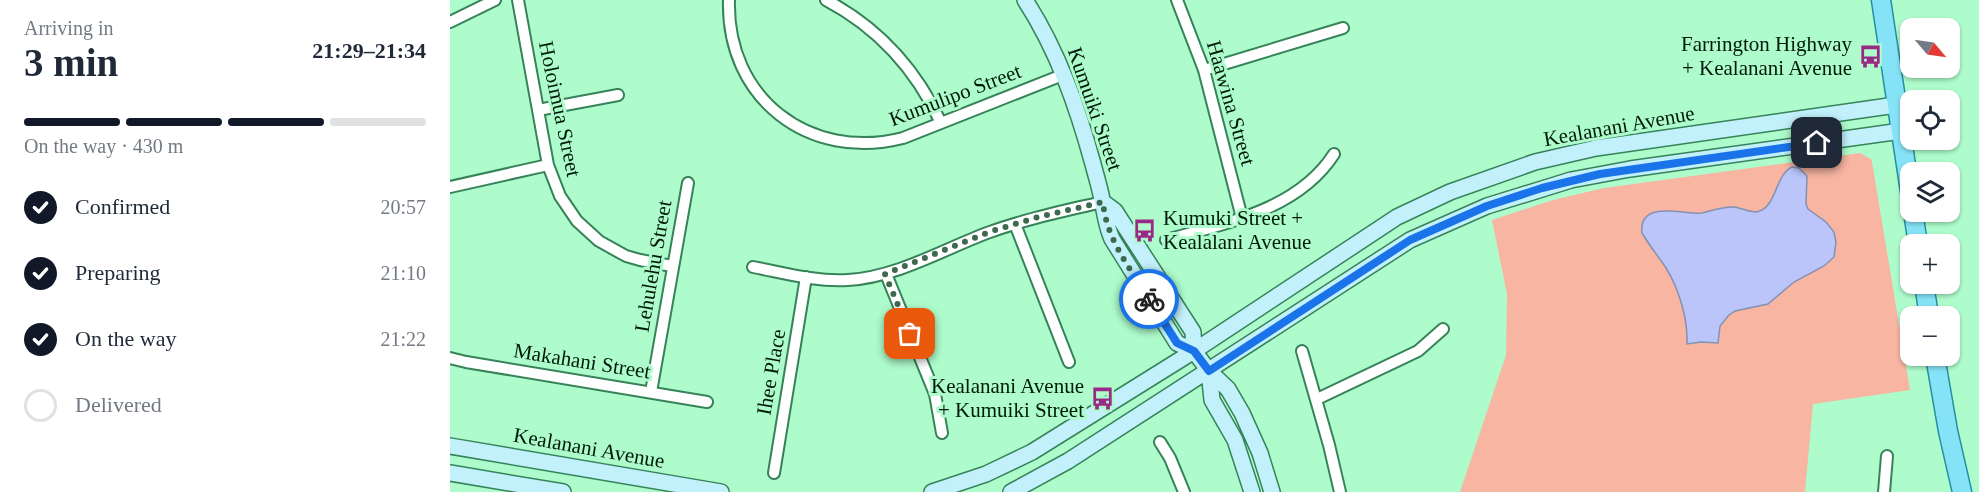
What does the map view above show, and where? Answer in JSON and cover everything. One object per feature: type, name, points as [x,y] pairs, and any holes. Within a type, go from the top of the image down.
[{"type":"main road","points":[[1881,0],[1900,126]]},
{"type":"main road","points":[[1937,366],[1962,492]]},
{"type":"street","points":[[450,22],[495,0]]},
{"type":"street","name":"Holoimua Street","points":[[519,0],[548,165],[553,182],[567,209],[599,241],[626,256],[672,266]]},
{"type":"street","name":"Kumulipo Street","points":[[729,0],[730,26],[742,69],[763,99],[791,123],[831,140],[860,144],[881,143],[903,138],[1065,74]]},
{"type":"street","points":[[826,0],[872,30],[900,57],[923,88],[941,123]]},
{"type":"street","name":"Kumuiki Street","points":[[1025,0],[1051,44],[1065,74],[1085,136],[1112,239],[1177,343],[1194,351],[1209,371],[1228,389],[1260,453],[1272,492]]},
{"type":"street","name":"Haawina Street","points":[[1177,0],[1204,70],[1242,218]]},
{"type":"street","points":[[1204,70],[1343,28]]},
{"type":"street","points":[[538,110],[618,95]]},
{"type":"street","name":"Kealanani Avenue","points":[[932,492],[986,474],[1032,452],[1194,351],[1397,217],[1450,192],[1506,171],[1565,154],[1626,142],[1896,105]]},
{"type":"street","name":"Kealanani Avenue","points":[[1011,492],[1068,461],[1410,240],[1461,216],[1514,196],[1571,180],[1630,169],[1900,131]]},
{"type":"street","points":[[1166,240],[1242,218],[1273,206],[1315,178],[1334,154]]},
{"type":"street","points":[[450,187],[548,165]]},
{"type":"street","name":"Lehulehu Street","points":[[651,392],[688,183]]},
{"type":"street","points":[[753,267],[806,277],[848,280],[885,274],[989,232],[1103,202]]},
{"type":"street","points":[[1015,224],[1069,362]]},
{"type":"street","points":[[885,274],[935,394],[942,433]]},
{"type":"street","name":"Ihee Place","points":[[774,473],[806,277]]},
{"type":"street","points":[[1317,399],[1418,351],[1443,328]]},
{"type":"street","points":[[1302,351],[1317,399],[1340,492]]},
{"type":"street","name":"Makahani Street","points":[[450,357],[466,363],[707,402]]},
{"type":"street","points":[[1209,371],[1212,400],[1235,440],[1252,492]]},
{"type":"street","points":[[1160,442],[1174,466],[1184,492]]},
{"type":"street","name":"Kealanani Avenue","points":[[450,446],[722,492]]},
{"type":"street","points":[[1884,492],[1887,456]]},
{"type":"street","points":[[450,473],[563,492]]},
{"type":"shaded area","points":[[1860,153],[1871,159],[1900,330],[1900,366],[1906,366],[1910,390],[1813,404],[1805,492],[1460,492],[1506,355],[1507,294],[1492,220],[1553,200],[1604,188]]},
{"type":"water","points":[[1792,167],[1799,168],[1807,176],[1806,204],[1808,209],[1826,222],[1834,232],[1836,242],[1834,257],[1824,266],[1794,282],[1768,304],[1735,311],[1729,315],[1720,326],[1718,343],[1687,344],[1686,325],[1679,295],[1671,276],[1642,233],[1643,222],[1647,216],[1664,211],[1702,213],[1730,207],[1753,212],[1763,210],[1772,199],[1786,171]]},
{"type":"way so far","points":[[910,334],[885,274],[989,232],[1038,217],[1103,202],[1104,214],[1112,239],[1149,299]]},
{"type":"place","name":"Farrington Highway + Kealanani Avenue","points":[[1870,56]]},
{"type":"place","name":"Kumuki Street + Kealalani Avenue","points":[[1145,230]]},
{"type":"place","name":"Kealanani Avenue + Kumuiki Street","points":[[1102,398]]},
{"type":"route","points":[[1149,299],[1177,343],[1194,351],[1209,371],[1410,240],[1487,206],[1542,188],[1600,174],[1817,143]]}]
